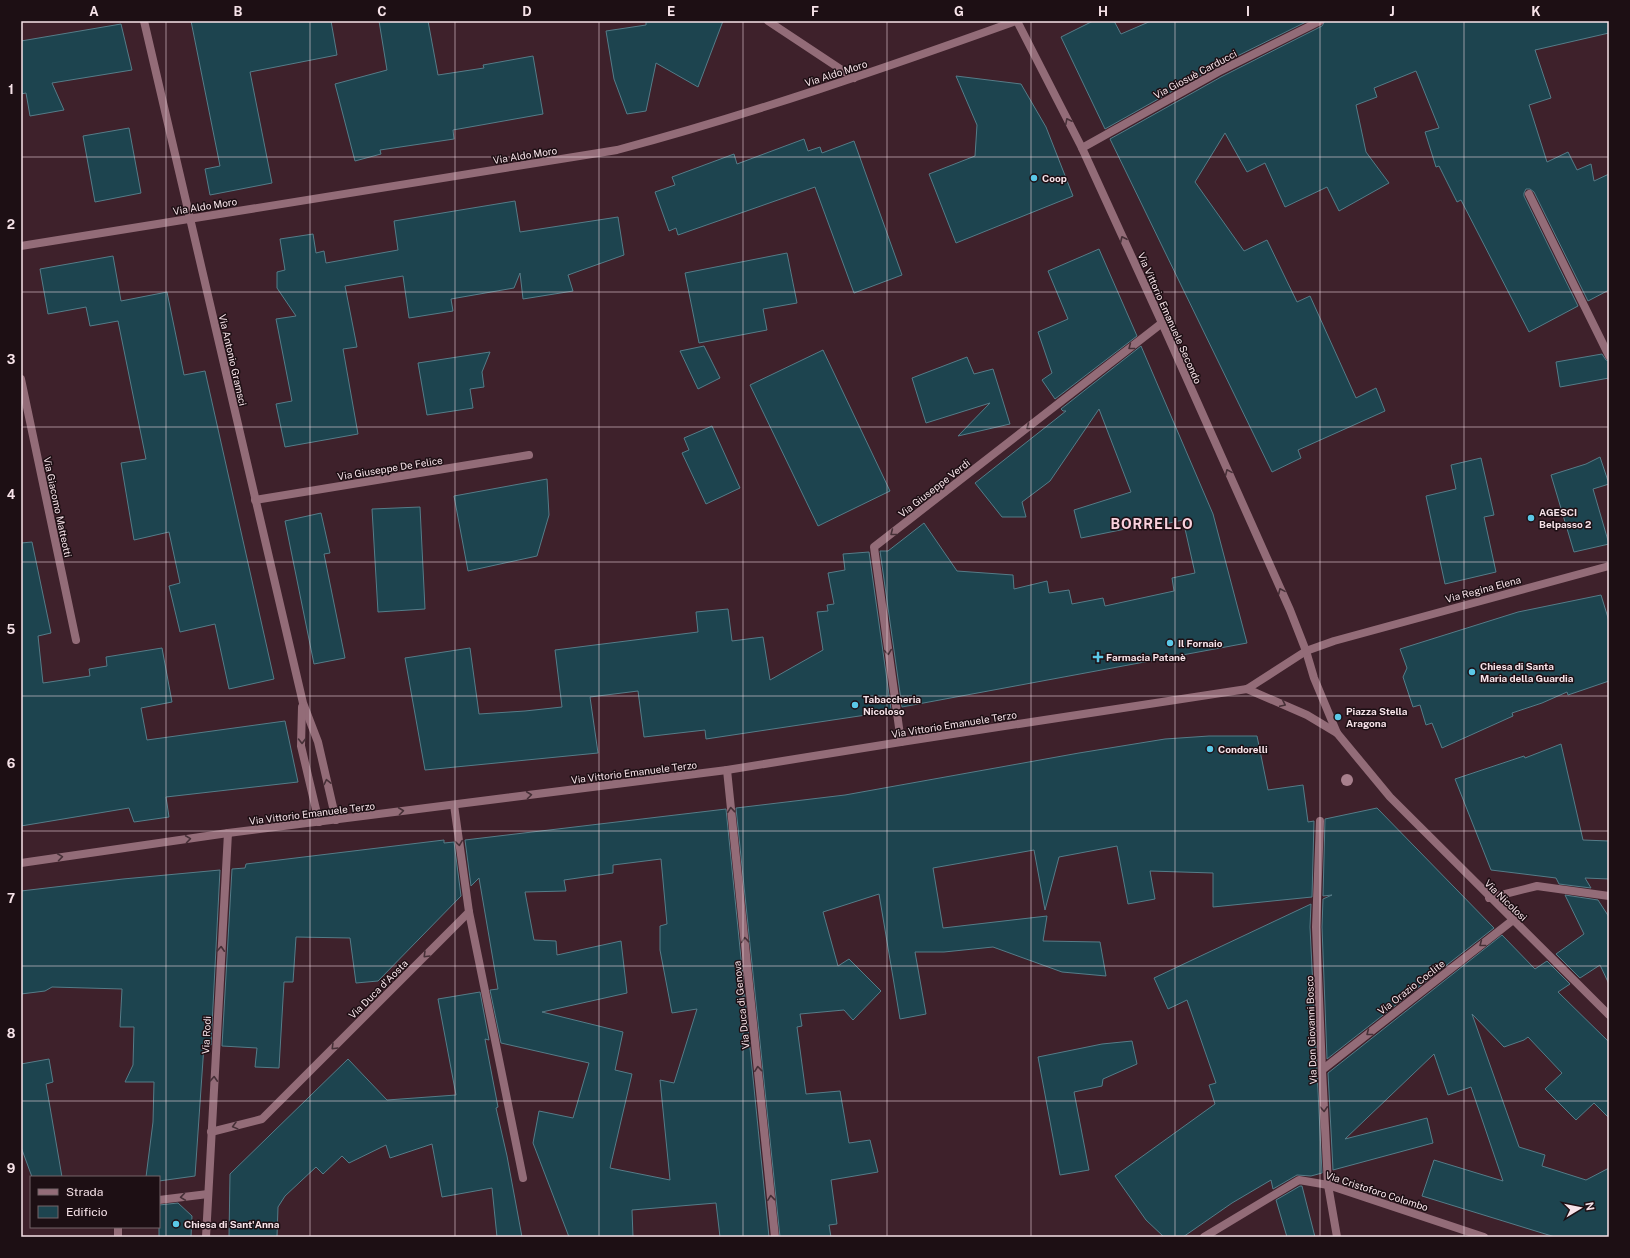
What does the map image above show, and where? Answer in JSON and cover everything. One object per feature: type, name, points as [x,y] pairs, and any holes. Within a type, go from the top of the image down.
[{"type":"street","name":"Via Antonio Gramsci","points":[[144,21],[302,702]]},
{"type":"street","points":[[768,21],[854,78]]},
{"type":"street","name":"Via Aldo Moro","points":[[21,246],[617,150],[655,140],[854,78],[1017,21]]},
{"type":"street","name":"Via Vittorio Emanuele Secondo","points":[[1017,21],[1082,148],[1162,323],[1296,627],[1306,651],[1314,678],[1337,733]]},
{"type":"street","name":"Via Giosuè Carducci","points":[[1082,148],[1218,72],[1320,21]]},
{"type":"street","points":[[1529,194],[1609,356]]},
{"type":"street","name":"Via Giuseppe Verdi","points":[[901,742],[874,547],[1162,323]]},
{"type":"street","name":"Via Giacomo Matteotti","points":[[21,379],[76,640]]},
{"type":"street","name":"Via Giuseppe De Felice","points":[[255,500],[529,455]]},
{"type":"street","name":"Via Regina Elena","points":[[1247,689],[1306,651],[1334,640],[1609,566]]},
{"type":"street","points":[[1247,689],[1308,715],[1337,733]]},
{"type":"street","name":"Via Vittorio Emanuele Terzo","points":[[21,863],[318,822],[727,770],[1247,689]]},
{"type":"street","points":[[302,702],[318,742],[336,820]]},
{"type":"street","points":[[302,702],[301,746],[318,822]]},
{"type":"street","name":"Via Nicolosi","points":[[1337,733],[1390,797],[1489,898],[1609,1015]]},
{"type":"street","name":"Via Duca di Genova","points":[[727,770],[775,1237]]},
{"type":"street","points":[[454,805],[469,912],[523,1178]]},
{"type":"street","name":"Via Don Giovanni Bosco","points":[[1320,821],[1316,927],[1328,1185],[1337,1237]]},
{"type":"street","name":"Via Rodi","points":[[206,1237],[228,834]]},
{"type":"street","points":[[1489,898],[1537,886],[1609,896]]},
{"type":"street","name":"Via Duca d'Aosta","points":[[211,1132],[262,1118],[469,912]]},
{"type":"street","name":"Via Orazio Coclite","points":[[1322,1070],[1513,920]]},
{"type":"street","name":"Via Cristoforo Colombo","points":[[1204,1237],[1299,1180],[1328,1185],[1484,1237]]},
{"type":"street","points":[[160,1200],[208,1194]]},
{"type":"building","points":[[191,21],[331,21],[337,55],[250,72],[272,183],[210,195],[205,169],[220,166]]},
{"type":"building","points":[[379,21],[428,21],[438,75],[484,68],[483,65],[533,56],[543,114],[453,130],[454,139],[380,150],[381,154],[355,161],[335,84],[387,70]]},
{"type":"building","points":[[646,21],[723,21],[698,87],[656,63],[646,111],[627,114],[614,79],[606,31],[646,25]]},
{"type":"building","points":[[1093,21],[1114,21],[1121,34],[1151,21],[1308,21],[1215,67],[1105,129],[1061,37]]},
{"type":"building","points":[[1325,21],[1609,21],[1609,33],[1535,50],[1551,98],[1529,105],[1547,162],[1568,152],[1577,170],[1591,164],[1594,181],[1609,174],[1609,290],[1588,301],[1534,192],[1530,189],[1526,189],[1524,196],[1578,306],[1529,332],[1461,200],[1457,202],[1439,166],[1436,167],[1425,132],[1439,128],[1416,71],[1374,88],[1377,97],[1356,105],[1366,152],[1389,183],[1339,211],[1327,187],[1285,207],[1265,163],[1247,172],[1225,133],[1195,182],[1244,251],[1267,240],[1297,302],[1310,296],[1356,398],[1376,388],[1385,411],[1298,450],[1301,458],[1272,472],[1110,139],[1221,77],[1322,26]]},
{"type":"building","points":[[121,24],[132,70],[52,83],[64,110],[30,116],[26,93],[21,94],[21,41]]},
{"type":"building","points":[[956,76],[1021,84],[1046,127],[1073,196],[956,243],[929,174],[975,156],[977,125]]},
{"type":"building","points":[[129,128],[141,193],[95,202],[83,136]]},
{"type":"building","points":[[804,139],[808,151],[820,147],[822,153],[854,141],[902,275],[854,293],[815,187],[678,235],[676,228],[669,231],[655,192],[675,185],[672,177],[734,154],[737,164]]},
{"type":"building","points":[[515,201],[520,232],[618,217],[624,255],[568,275],[573,291],[523,299],[520,273],[514,288],[451,299],[453,311],[409,318],[403,276],[345,286],[357,347],[343,349],[358,434],[285,447],[276,404],[292,401],[276,319],[296,316],[277,288],[277,272],[285,270],[280,239],[313,234],[316,253],[324,251],[326,263],[398,250],[394,221]]},
{"type":"building","points":[[1099,249],[1137,336],[1055,399],[1042,380],[1052,373],[1038,332],[1068,319],[1048,271]]},
{"type":"building","points":[[787,253],[797,303],[763,309],[767,330],[699,343],[685,273]]},
{"type":"building","points":[[113,256],[121,301],[167,292],[184,375],[205,371],[274,679],[229,689],[215,624],[180,632],[169,586],[180,583],[169,532],[134,540],[121,463],[146,459],[118,321],[90,326],[86,307],[48,314],[40,269]]},
{"type":"building","points":[[704,346],[720,378],[698,389],[680,351]]},
{"type":"building","points":[[1141,346],[1213,514],[1247,643],[902,707],[880,551],[888,551],[924,523],[957,571],[1013,575],[1014,589],[1047,581],[1049,593],[1069,590],[1072,604],[1103,598],[1105,606],[1174,591],[1172,578],[1195,573],[1183,520],[1151,527],[1150,524],[1081,538],[1074,510],[1131,492],[1099,409],[1050,481],[1022,502],[1026,517],[1002,517],[975,483],[1066,411],[1061,409]]},
{"type":"building","points":[[823,350],[890,491],[818,526],[750,385]]},
{"type":"building","points":[[490,352],[482,372],[484,387],[470,389],[473,408],[427,415],[418,363]]},
{"type":"building","points":[[1602,354],[1606,360],[1609,361],[1609,378],[1560,387],[1556,362]]},
{"type":"building","points":[[967,357],[974,374],[993,369],[1010,424],[958,436],[990,403],[926,423],[912,378]]},
{"type":"building","points":[[712,426],[740,488],[706,504],[682,453],[689,450],[684,438]]},
{"type":"building","points":[[1600,457],[1609,484],[1593,489],[1609,544],[1574,552],[1551,475],[1586,464]]},
{"type":"building","points":[[1481,458],[1494,515],[1484,517],[1496,572],[1445,584],[1426,496],[1456,489],[1451,465]]},
{"type":"building","points":[[547,479],[549,515],[537,556],[468,571],[454,496]]},
{"type":"building","points":[[420,507],[425,609],[378,612],[372,509]]},
{"type":"building","points":[[321,513],[330,553],[324,554],[345,658],[314,664],[285,521]]},
{"type":"building","points":[[32,542],[51,633],[38,636],[43,683],[90,676],[89,669],[107,666],[106,657],[162,648],[172,702],[141,708],[147,740],[285,721],[298,782],[166,797],[169,817],[134,822],[129,808],[21,826],[21,543]]},
{"type":"building","points":[[869,552],[891,709],[866,715],[706,739],[705,730],[644,737],[638,691],[590,697],[598,753],[425,770],[405,658],[470,648],[479,714],[562,707],[555,650],[698,632],[696,612],[728,609],[732,641],[763,637],[770,680],[823,650],[817,612],[828,611],[827,605],[834,604],[828,573],[845,570],[843,554]]},
{"type":"building","points":[[1601,595],[1609,621],[1609,681],[1568,695],[1567,692],[1542,703],[1512,713],[1513,716],[1442,748],[1432,723],[1426,725],[1420,705],[1413,707],[1403,677],[1407,668],[1400,649],[1518,612]]},
{"type":"building","points":[[1209,736],[1257,736],[1268,790],[1303,785],[1308,822],[1314,821],[1312,897],[1213,907],[1213,873],[1150,871],[1155,899],[1128,904],[1117,846],[1059,857],[1045,910],[1034,850],[933,868],[943,928],[1047,916],[1043,941],[1100,942],[1106,976],[1062,972],[993,947],[944,952],[915,952],[926,1014],[900,1019],[879,894],[823,912],[838,966],[849,959],[881,991],[853,1020],[844,1010],[800,1014],[802,1026],[797,1027],[806,1094],[840,1091],[849,1143],[870,1140],[878,1172],[831,1180],[837,1224],[829,1225],[831,1237],[780,1237],[736,808],[845,795],[1165,739]]},
{"type":"building","points":[[1561,744],[1583,840],[1609,841],[1609,879],[1585,878],[1591,888],[1559,884],[1556,878],[1491,870],[1455,779],[1524,756],[1525,758]]},
{"type":"building","points":[[1377,808],[1494,928],[1327,1059],[1322,927],[1323,899],[1332,895],[1323,896],[1325,819]]},
{"type":"building","points":[[726,809],[769,1237],[720,1237],[716,1203],[632,1210],[633,1237],[569,1237],[533,1143],[539,1111],[573,1118],[589,1063],[501,1043],[490,990],[498,989],[479,878],[471,886],[465,840]],"holes":[[[661,859],[667,924],[660,926],[660,950],[672,1013],[697,1009],[674,1083],[660,1080],[670,1180],[610,1168],[632,1074],[615,1070],[623,1032],[542,1012],[627,993],[621,941],[557,955],[556,941],[534,940],[525,892],[566,891],[564,880],[613,873],[613,865]]]},
{"type":"building","points":[[444,840],[444,843],[454,842],[461,896],[378,981],[356,983],[350,938],[296,937],[293,982],[284,982],[279,1068],[255,1067],[257,1048],[222,1046],[232,869],[245,868],[246,864]]},
{"type":"building","points":[[220,870],[211,1045],[204,1045],[195,1176],[160,1181],[160,1176],[146,1176],[153,1122],[154,1082],[125,1082],[133,1065],[134,1027],[120,1027],[122,989],[52,987],[45,991],[21,994],[21,891],[123,879]]},
{"type":"building","points":[[1565,895],[1598,900],[1609,917],[1609,984],[1600,965],[1580,978],[1556,954],[1584,934]]},
{"type":"building","points":[[1311,904],[1310,927],[1322,1173],[1311,1176],[1297,1175],[1273,1189],[1271,1180],[1232,1203],[1183,1237],[1164,1237],[1146,1220],[1115,1176],[1215,1104],[1209,1085],[1216,1083],[1187,1000],[1168,1009],[1154,978]]},
{"type":"building","points":[[1502,935],[1535,969],[1547,961],[1570,984],[1558,992],[1609,1042],[1609,1118],[1594,1103],[1576,1120],[1545,1089],[1562,1073],[1528,1037],[1524,1040],[1504,1047],[1472,1014],[1519,1147],[1545,1155],[1542,1166],[1586,1180],[1609,1168],[1609,1237],[1555,1237],[1422,1196],[1434,1160],[1503,1181],[1471,1087],[1448,1095],[1434,1054],[1345,1139],[1427,1118],[1433,1143],[1333,1170],[1328,1073]]},
{"type":"building","points":[[480,992],[489,1040],[485,1039],[498,1107],[496,1108],[507,1156],[522,1237],[497,1237],[492,1188],[442,1197],[432,1144],[390,1158],[386,1145],[349,1163],[342,1156],[323,1174],[316,1167],[285,1196],[278,1207],[277,1237],[229,1237],[230,1174],[348,1059],[387,1100],[456,1095],[438,999]]},
{"type":"building","points":[[1132,1041],[1137,1064],[1103,1079],[1102,1086],[1074,1092],[1089,1170],[1060,1175],[1038,1057],[1102,1044]]},
{"type":"building","points":[[49,1059],[53,1082],[46,1084],[62,1176],[32,1176],[21,1147],[21,1064]]},
{"type":"building","points":[[1302,1186],[1315,1237],[1287,1237],[1276,1200]]},
{"type":"building","name":"Chiesa di Sant'Anna","points":[[178,1203],[192,1216],[191,1237],[159,1237],[160,1205]]},
{"type":"place","name":"Coop","points":[[1034,178]]},
{"type":"place","name":"AGESCI Belpasso 2","points":[[1531,518]]},
{"type":"place","name":"Il Fornaio","points":[[1170,643]]},
{"type":"place","name":"Farmacia Patanè","points":[[1098,657]]},
{"type":"place","name":"Chiesa di Santa Maria della Guardia","points":[[1472,672]]},
{"type":"place","name":"Tabaccheria Nicoloso","points":[[855,705]]},
{"type":"place","name":"Piazza Stella Aragona","points":[[1338,717]]},
{"type":"place","name":"Condorelli","points":[[1210,749]]},
{"type":"place","name":"Chiesa di Sant'Anna","points":[[176,1224]]},
{"type":"district","name":"BORRELLO","points":[[1152,524]]}]
